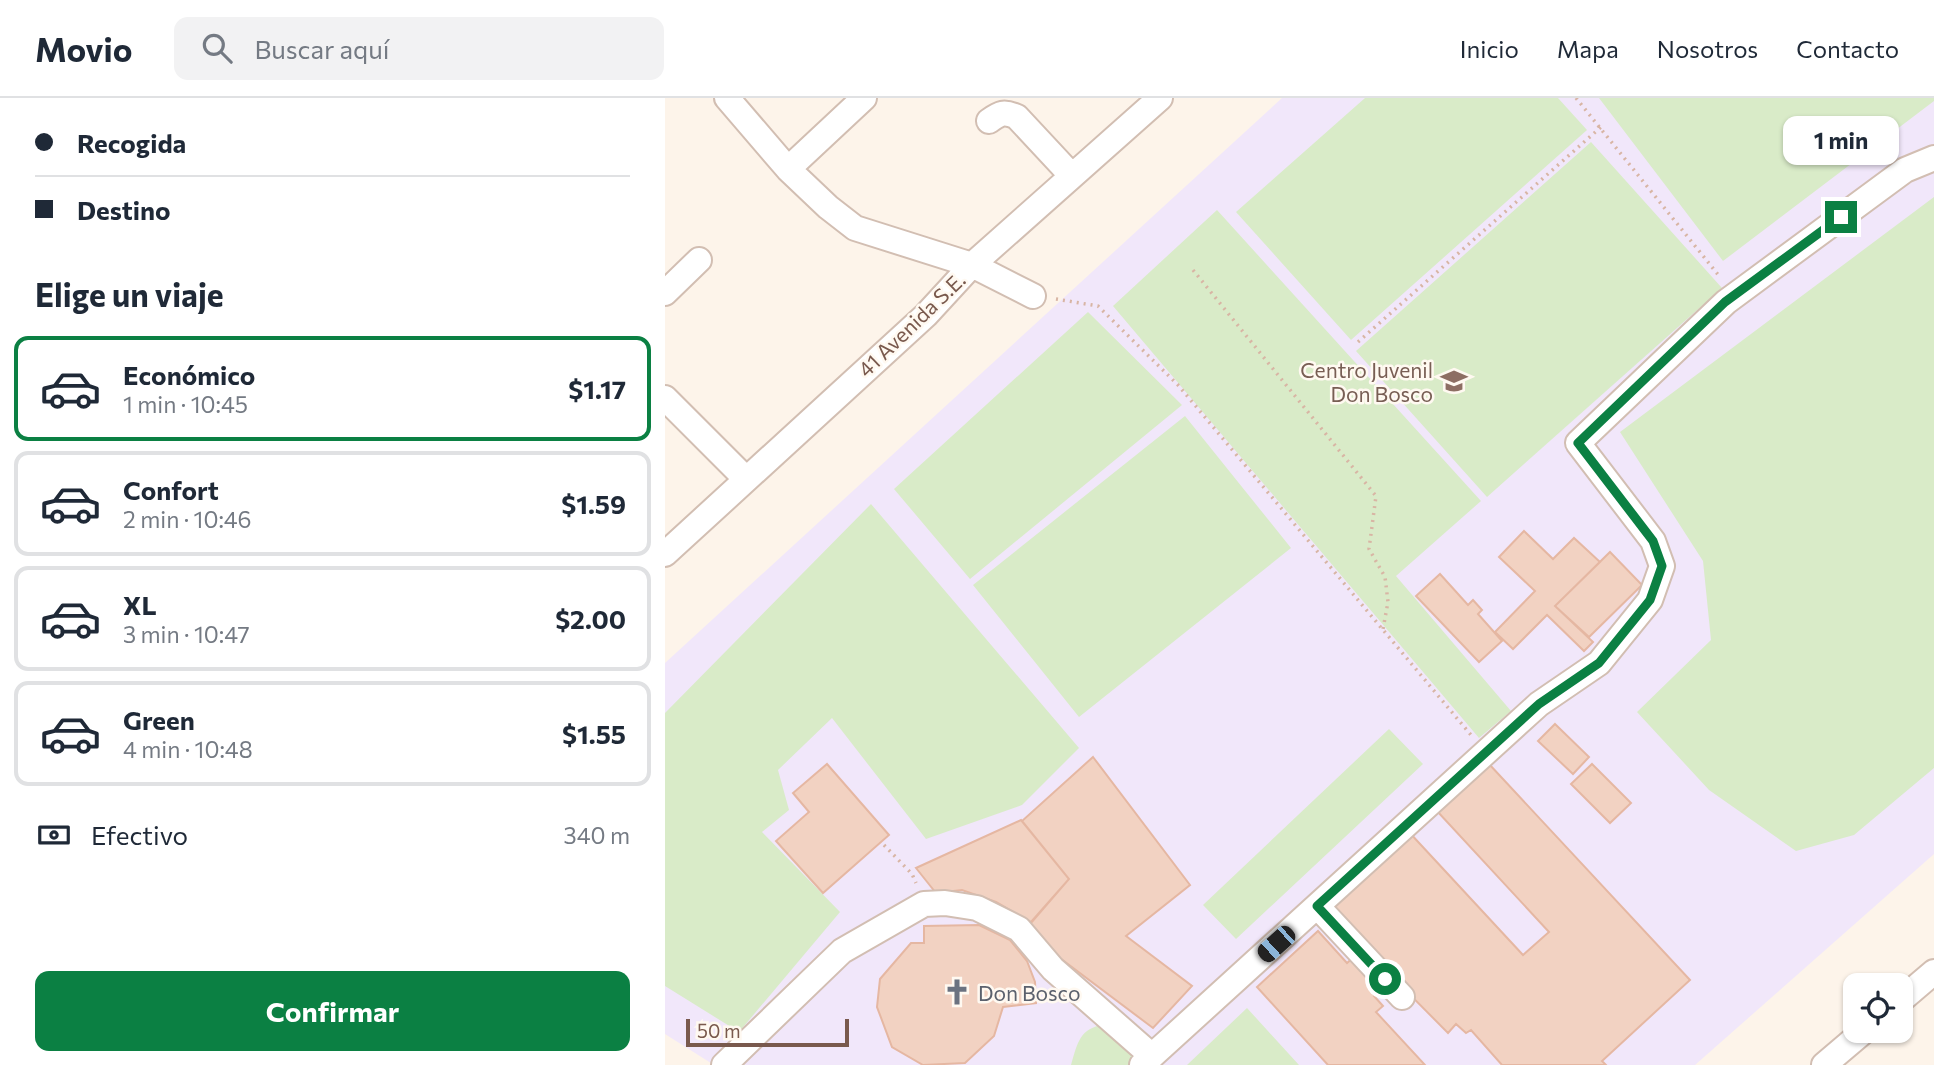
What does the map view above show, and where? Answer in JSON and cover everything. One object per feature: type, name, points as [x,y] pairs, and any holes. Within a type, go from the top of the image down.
[{"type":"street","points":[[727,98],[788,169],[855,228],[972,265],[1033,296]]},
{"type":"street","points":[[788,169],[864,98]]},
{"type":"street","name":"41 Avenida S.E.","points":[[665,554],[926,315],[972,265],[1160,98]]},
{"type":"street","points":[[989,121],[1000,113],[1017,117],[1072,176]]},
{"type":"street","points":[[724,1065],[842,951],[924,904],[945,903],[977,908],[1019,929],[1053,969],[1147,1060],[1539,704],[1599,663],[1650,600],[1662,566],[1653,541],[1578,443],[1735,295],[1905,170],[1934,158]]},
{"type":"street","points":[[669,281],[699,260]]},
{"type":"street","points":[[665,398],[746,479]]},
{"type":"street","points":[[1317,906],[1402,997]]},
{"type":"street","points":[[1913,990],[1934,972]]},
{"type":"street","points":[[1824,1065],[1850,1043]]},
{"type":"path","points":[[1576,98],[1735,295]]},
{"type":"path","points":[[1358,342],[1601,127]]},
{"type":"path","points":[[1193,270],[1376,496],[1369,549],[1385,577],[1388,602],[1383,629]]},
{"type":"path","points":[[1033,296],[1098,306],[1178,385],[1486,753]]},
{"type":"path","points":[[884,845],[912,874],[924,904]]},
{"type":"shaded area","name":"Centro Juvenil Don Bosco","points":[[1282,98],[1934,98],[1934,854],[1695,1065],[714,1065],[665,1034],[665,663]]},
{"type":"green space","points":[[1365,98],[1558,98],[1587,130],[1351,340],[1236,212]]},
{"type":"green space","points":[[1599,98],[1934,98],[1934,101],[1723,261]]},
{"type":"green space","points":[[1591,142],[1722,288],[1487,497],[1356,351]]},
{"type":"green space","points":[[1934,197],[1934,768],[1854,835],[1796,851],[1709,790],[1637,712],[1711,640],[1703,561],[1620,432]]},
{"type":"green space","points":[[1217,210],[1481,501],[1396,576],[1511,711],[1479,738],[1113,306]]},
{"type":"green space","points":[[1088,312],[1182,405],[970,579],[894,489]]},
{"type":"green space","points":[[1185,416],[1291,548],[1079,717],[973,585]]},
{"type":"green space","points":[[871,504],[1079,748],[1022,805],[926,839],[832,718],[778,770],[789,810],[762,832],[840,912],[739,1032],[665,986],[665,713]]},
{"type":"green space","points":[[1389,729],[1423,764],[1236,939],[1203,905]]},
{"type":"green space","points":[[1247,1008],[1299,1065],[1187,1065]]},
{"type":"green space","points":[[1105,1024],[1142,1058],[1134,1065],[1071,1065],[1078,1043],[1085,1033]]},
{"type":"building","points":[[1524,531],[1553,559],[1574,538],[1600,562],[1555,606],[1593,642],[1584,651],[1547,615],[1513,649],[1495,632],[1535,591],[1499,557]]},
{"type":"building","points":[[1610,552],[1642,585],[1589,637],[1555,606]]},
{"type":"building","points":[[1440,574],[1468,605],[1473,600],[1482,610],[1478,614],[1502,641],[1479,662],[1416,596]]},
{"type":"building","points":[[1555,724],[1589,757],[1573,774],[1538,741]]},
{"type":"building","points":[[1093,757],[1190,885],[1126,936],[1192,986],[1153,1028],[1024,931],[1069,879],[1022,821]]},
{"type":"building","points":[[827,764],[889,835],[823,893],[776,841],[809,812],[793,793]]},
{"type":"building","points":[[1489,764],[1690,980],[1602,1061],[1606,1065],[1502,1065],[1471,1030],[1466,1033],[1456,1024],[1448,1033],[1324,908],[1408,831],[1523,955],[1549,932],[1437,811]]},
{"type":"building","points":[[1592,764],[1631,803],[1610,823],[1571,784]]},
{"type":"building","points":[[1021,820],[1069,879],[1031,922],[996,902],[962,890],[936,893],[916,868]]},
{"type":"building","name":"Don Bosco","points":[[979,925],[1010,940],[1027,961],[1035,982],[1036,1003],[1003,1007],[994,1036],[965,1063],[923,1065],[892,1047],[877,1007],[880,979],[911,943],[924,943],[924,926]]},
{"type":"building","points":[[1318,931],[1347,963],[1355,956],[1384,987],[1374,996],[1383,1006],[1376,1012],[1425,1065],[1328,1065],[1257,987]]},
{"type":"place","name":"Centro Juvenil Don Bosco","points":[[1454,381]]},
{"type":"place","name":"Don Bosco","points":[[957,992]]},
{"type":"route","points":[[1385,979],[1317,906],[1539,704],[1599,663],[1650,600],[1662,566],[1653,541],[1578,443],[1725,302],[1841,217]]}]
